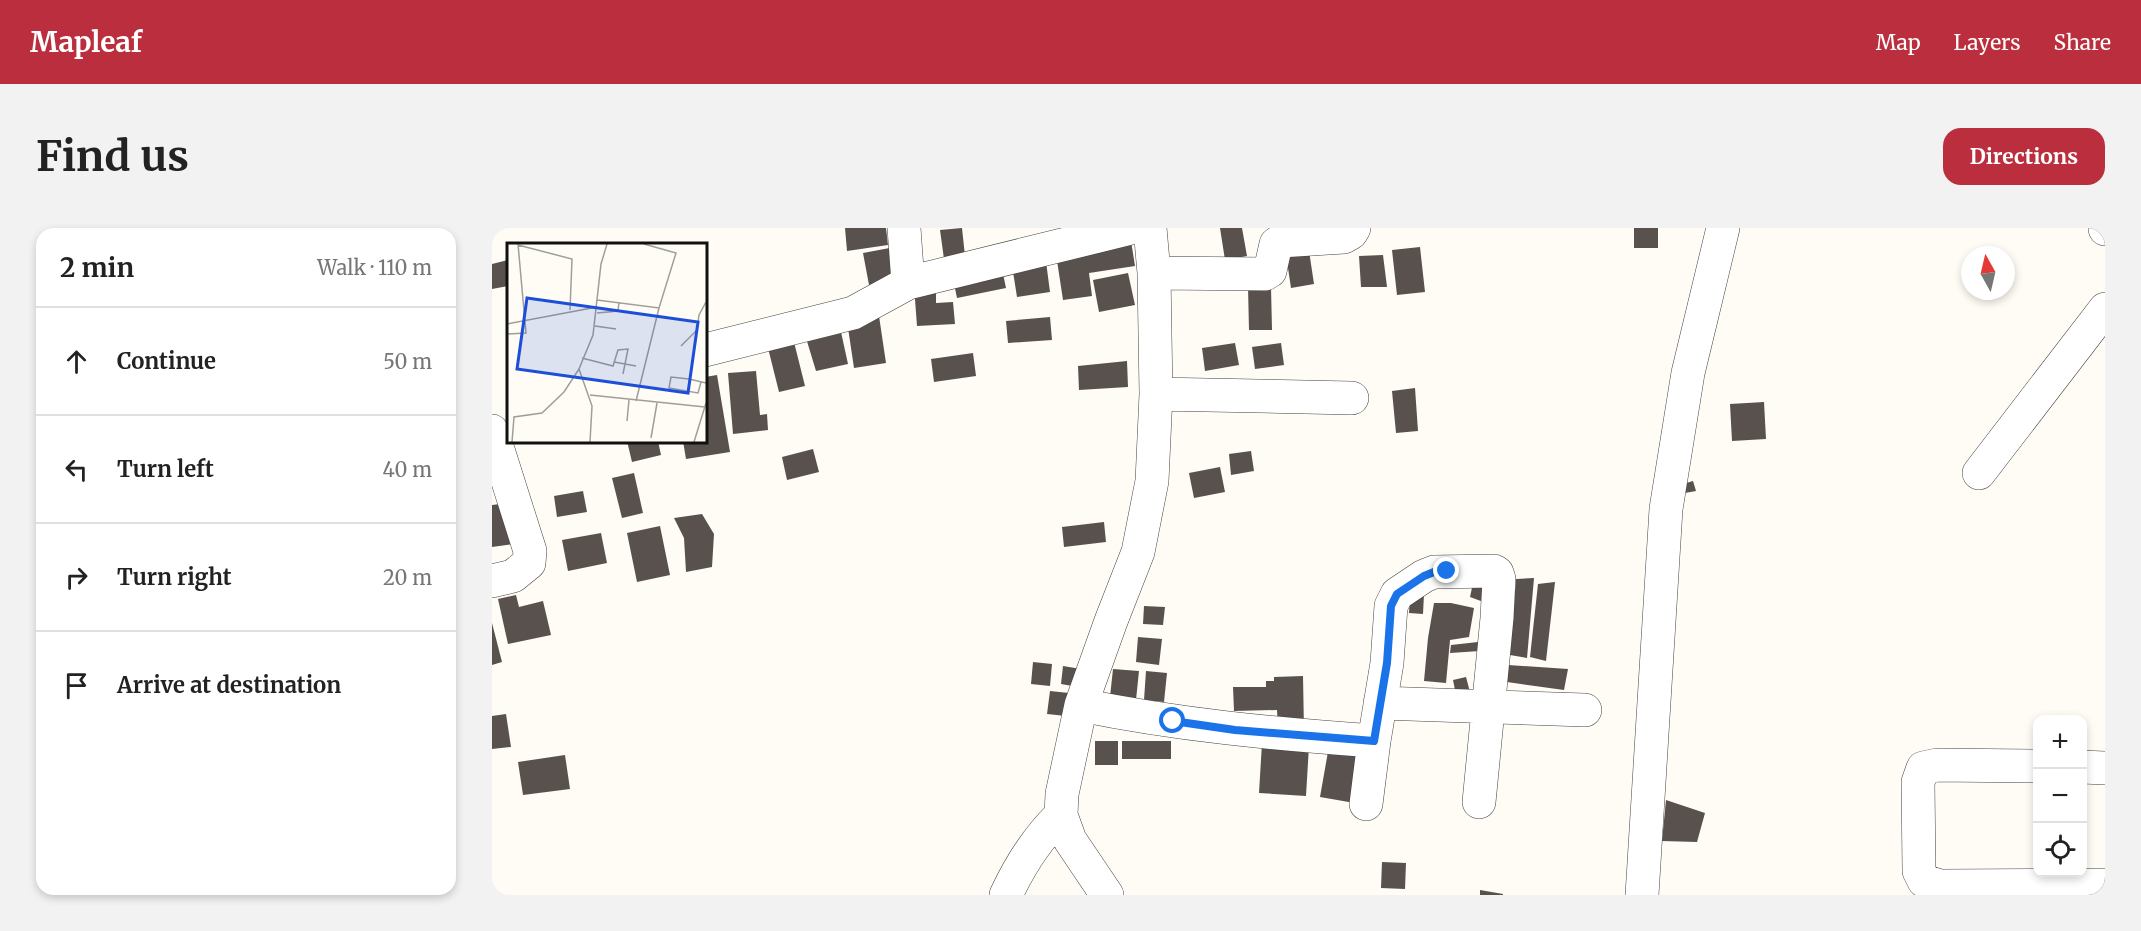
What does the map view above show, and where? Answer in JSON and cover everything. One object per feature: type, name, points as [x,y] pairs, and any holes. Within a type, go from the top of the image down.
[{"type":"street","points":[[904,228],[908,283]]},
{"type":"street","points":[[706,350],[852,313],[908,283],[1131,228]]},
{"type":"street","points":[[1107,895],[1070,840],[1061,815],[1062,794],[1081,705],[1138,552],[1152,481],[1156,394],[1154,273],[1150,228]]},
{"type":"street","points":[[1154,273],[1264,274],[1270,271],[1276,244],[1280,241],[1344,237],[1354,228]]},
{"type":"street","points":[[1642,895],[1666,509],[1688,374],[1724,228]]},
{"type":"street","points":[[1979,473],[2105,309]]},
{"type":"street","points":[[1156,394],[1352,398]]},
{"type":"street","points":[[492,424],[507,417]]},
{"type":"street","points":[[492,431],[530,551],[529,563],[518,574],[492,580]]},
{"type":"street","points":[[1366,804],[1387,663],[1391,606],[1397,594],[1434,572],[1490,570],[1497,573],[1499,579],[1490,707],[1479,802]]},
{"type":"street","points":[[1380,703],[1586,710]]},
{"type":"street","points":[[1081,705],[1122,714],[1235,730],[1374,741]]},
{"type":"street","points":[[2033,766],[1937,765],[1923,768],[1918,782],[1919,871],[1924,881],[1940,886],[2105,885]]},
{"type":"street","points":[[2087,767],[2105,768]]},
{"type":"street","points":[[1006,895],[1029,853],[1044,832],[1061,815]]},
{"type":"building","points":[[845,228],[886,228],[888,245],[847,251]]},
{"type":"building","points":[[962,228],[965,256],[944,259],[940,230]]},
{"type":"building","points":[[1220,228],[1242,228],[1247,256],[1225,260]]},
{"type":"building","points":[[1634,228],[1658,228],[1658,248],[1634,248]]},
{"type":"building","points":[[1131,241],[1135,266],[1089,273],[1092,296],[1063,300],[1056,254]]},
{"type":"building","points":[[1308,244],[1314,284],[1291,288],[1285,248]]},
{"type":"building","points":[[895,247],[902,279],[869,285],[863,253]]},
{"type":"building","points":[[1420,247],[1425,292],[1397,295],[1392,250]]},
{"type":"building","points":[[1045,254],[1050,292],[1017,297],[1011,259]]},
{"type":"building","points":[[1383,255],[1387,287],[1361,287],[1359,256]]},
{"type":"building","points":[[507,260],[507,286],[492,289],[492,264]]},
{"type":"building","points":[[1001,264],[1006,288],[957,298],[952,274]]},
{"type":"building","points":[[1128,273],[1135,305],[1099,312],[1093,280]]},
{"type":"building","points":[[936,284],[936,303],[953,302],[955,324],[917,326],[914,286]]},
{"type":"building","points":[[1248,287],[1271,287],[1272,330],[1249,330]]},
{"type":"building","points":[[879,316],[886,363],[854,368],[847,321]]},
{"type":"building","points":[[1050,317],[1052,340],[1008,343],[1006,321]]},
{"type":"building","points":[[841,332],[848,364],[816,371],[806,338]]},
{"type":"building","points":[[794,342],[805,386],[779,392],[768,348]]},
{"type":"building","points":[[1235,343],[1239,365],[1205,371],[1202,348]]},
{"type":"building","points":[[1281,343],[1284,365],[1255,369],[1252,347]]},
{"type":"building","points":[[973,353],[976,376],[934,382],[931,359]]},
{"type":"building","points":[[1127,361],[1128,387],[1079,390],[1078,366]]},
{"type":"building","points":[[756,371],[760,415],[767,414],[768,430],[733,434],[728,373]]},
{"type":"building","points":[[717,375],[730,452],[686,459],[683,442],[706,442],[706,377]]},
{"type":"building","points":[[1415,388],[1418,431],[1396,433],[1392,391]]},
{"type":"building","points":[[1764,402],[1766,439],[1732,441],[1730,404]]},
{"type":"building","points":[[627,442],[658,442],[661,455],[632,462]]},
{"type":"building","points":[[813,449],[819,472],[787,480],[782,457]]},
{"type":"building","points":[[1251,451],[1254,471],[1231,475],[1229,454]]},
{"type":"building","points":[[1220,467],[1225,492],[1194,498],[1189,473]]},
{"type":"building","points":[[634,473],[643,513],[622,518],[612,478]]},
{"type":"building","points":[[1693,481],[1696,491],[1685,493],[1683,484]]},
{"type":"building","points":[[583,491],[587,512],[557,517],[554,496]]},
{"type":"building","points":[[509,503],[514,544],[492,547],[492,505]]},
{"type":"building","points":[[702,514],[714,534],[712,567],[686,572],[684,538],[674,518]]},
{"type":"building","points":[[1104,522],[1106,542],[1064,547],[1062,527]]},
{"type":"building","points":[[660,526],[670,575],[637,582],[627,533]]},
{"type":"building","points":[[601,533],[607,563],[568,571],[562,540]]},
{"type":"building","points":[[1475,574],[1494,579],[1489,604],[1470,597]]},
{"type":"building","points":[[1534,578],[1527,658],[1510,655],[1516,579]]},
{"type":"building","points":[[1555,582],[1546,661],[1530,657],[1538,584]]},
{"type":"building","points":[[1410,594],[1424,594],[1423,614],[1409,613]]},
{"type":"building","points":[[516,595],[519,607],[543,601],[551,635],[508,644],[498,599]]},
{"type":"building","points":[[1434,603],[1451,603],[1474,608],[1469,637],[1450,640],[1446,683],[1424,681]]},
{"type":"building","points":[[1144,606],[1165,607],[1163,625],[1143,624]]},
{"type":"building","points":[[492,623],[502,662],[492,665]]},
{"type":"building","points":[[1138,637],[1162,639],[1159,665],[1136,662]]},
{"type":"building","points":[[1487,641],[1480,651],[1450,653],[1451,645]]},
{"type":"building","points":[[1033,662],[1052,664],[1050,686],[1031,684]]},
{"type":"building","points":[[1508,665],[1568,669],[1564,690],[1507,682]]},
{"type":"building","points":[[1063,666],[1081,669],[1078,687],[1061,684]]},
{"type":"building","points":[[1113,669],[1139,671],[1136,700],[1110,697]]},
{"type":"building","points":[[1146,671],[1167,673],[1164,702],[1144,700]]},
{"type":"building","points":[[1303,676],[1304,731],[1278,731],[1277,710],[1234,711],[1233,687],[1266,687],[1266,681],[1274,681],[1274,677]]},
{"type":"building","points":[[1466,677],[1470,692],[1456,695],[1453,680]]},
{"type":"building","points":[[1050,691],[1069,693],[1066,716],[1047,714]]},
{"type":"building","points":[[506,714],[511,747],[492,749],[492,716]]},
{"type":"building","points":[[1095,741],[1118,741],[1118,765],[1095,765]]},
{"type":"building","points":[[1122,741],[1171,741],[1171,759],[1122,759]]},
{"type":"building","points":[[1262,743],[1309,746],[1306,796],[1259,793]]},
{"type":"building","points":[[1329,746],[1375,753],[1366,805],[1320,797]]},
{"type":"building","points":[[565,755],[570,789],[523,795],[518,762]]},
{"type":"building","points":[[1666,800],[1705,813],[1697,842],[1662,841]]},
{"type":"building","points":[[1382,862],[1406,863],[1405,889],[1381,888]]},
{"type":"building","points":[[1480,890],[1503,894],[1503,895],[1480,895]]},
{"type":"route","points":[[1173,721],[1235,730],[1374,741],[1387,663],[1391,606],[1397,594],[1424,576],[1447,571]]}]
